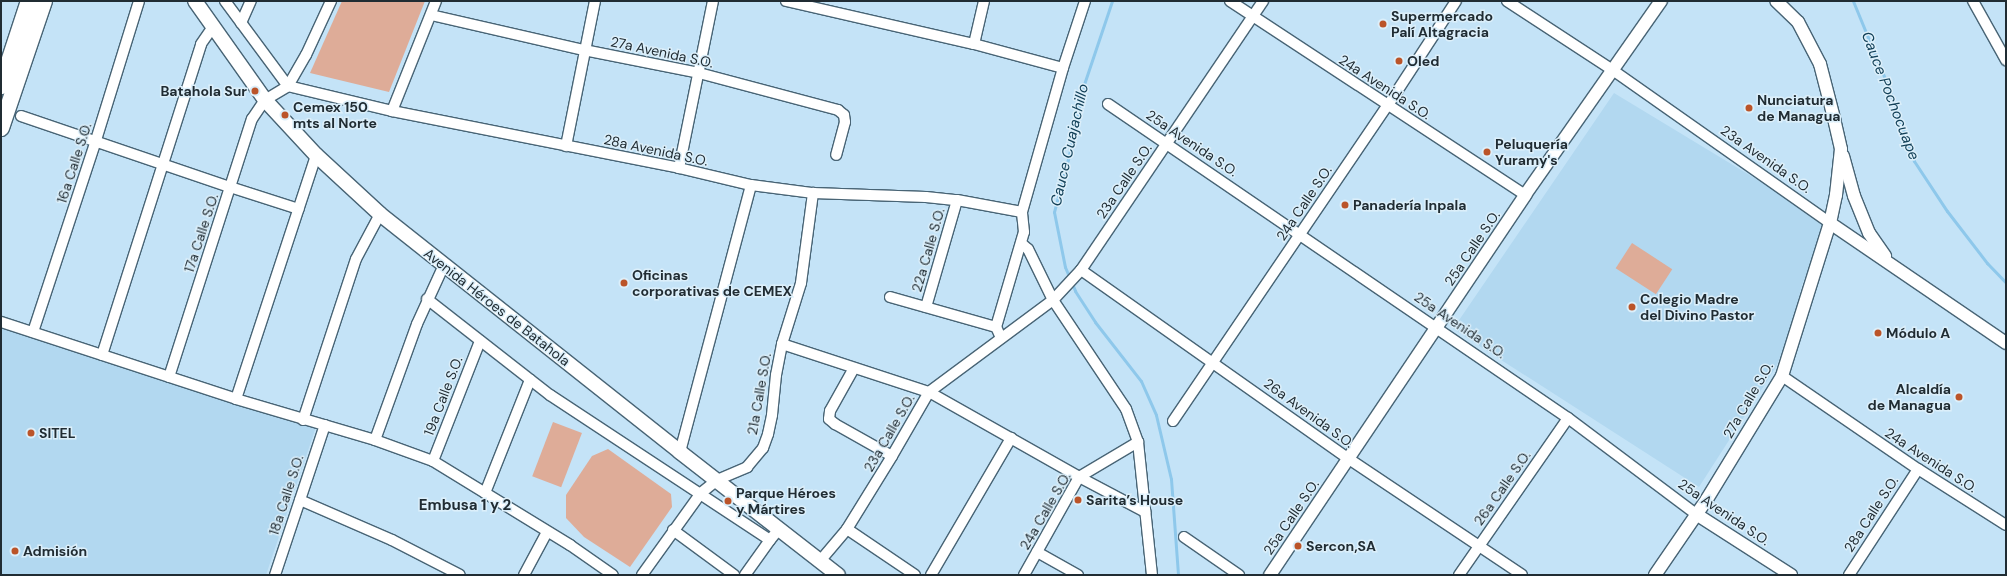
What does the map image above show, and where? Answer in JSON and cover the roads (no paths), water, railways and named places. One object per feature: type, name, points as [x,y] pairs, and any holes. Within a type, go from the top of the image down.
[{"type":"highway","points":[[1,86],[29,1]]},
{"type":"highway","points":[[1,128],[5,104],[44,1]]},
{"type":"main road","name":"Avenida Héroes de Batahola","points":[[195,1],[212,28],[265,100],[316,155],[380,214],[717,480],[774,535],[828,570]]},
{"type":"street","name":"16a Calle S.O.","points":[[33,332],[96,140],[139,1]]},
{"type":"street","points":[[225,1],[288,86]]},
{"type":"street","points":[[240,23],[251,1]]},
{"type":"street","points":[[265,100],[288,86],[306,55],[331,1]]},
{"type":"street","points":[[392,111],[436,1]]},
{"type":"street","points":[[566,146],[595,1]]},
{"type":"street","points":[[678,168],[713,1]]},
{"type":"street","points":[[786,1],[974,44],[1063,68]]},
{"type":"street","points":[[974,44],[984,1]]},
{"type":"street","points":[[1000,338],[996,327],[1024,232],[1022,212],[1063,68],[1086,1]]},
{"type":"street","name":"24a Avenida S.O.","points":[[1230,1],[1525,195]]},
{"type":"street","name":"23a Calle S.O.","points":[[828,570],[847,529],[929,392],[1053,300],[1078,273],[1263,1]]},
{"type":"street","name":"24a Calle S.O.","points":[[1173,421],[1388,105],[1456,1]]},
{"type":"street","name":"23a Avenida S.O.","points":[[1507,1],[1614,71],[2006,343]]},
{"type":"street","name":"25a Calle S.O.","points":[[1270,575],[1525,195],[1614,71],[1661,1]]},
{"type":"street","points":[[1776,1],[1798,22],[1820,64],[1854,196],[1869,233],[1891,263]]},
{"type":"street","points":[[1973,1],[2006,60]]},
{"type":"street","name":"27a Avenida S.O.","points":[[431,15],[584,50],[699,73],[838,110],[844,114],[845,122],[836,155]]},
{"type":"street","points":[[102,355],[201,44],[212,28]]},
{"type":"street","name":"28a Avenida S.O.","points":[[288,86],[392,111],[678,168],[751,185],[813,193],[926,197],[957,200],[1022,212]]},
{"type":"street","name":"17a Calle S.O.","points":[[169,377],[252,119],[265,100]]},
{"type":"street","name":"25a Avenida S.O.","points":[[1108,104],[1437,327],[1568,418],[1696,514],[1791,575]]},
{"type":"street","points":[[21,116],[299,209]]},
{"type":"street","name":"27a Calle S.O.","points":[[1654,575],[1696,514],[1782,376],[1830,222],[1836,195],[1841,149]]},
{"type":"street","points":[[236,399],[316,155]]},
{"type":"street","points":[[680,452],[751,185]]},
{"type":"street","name":"21a Calle S.O.","points":[[642,575],[701,493],[717,480],[747,467],[763,448],[772,415],[776,375],[782,344],[801,284],[813,193]]},
{"type":"street","name":"22a Calle S.O.","points":[[926,307],[957,200]]},
{"type":"street","points":[[303,420],[356,259],[380,214]]},
{"type":"street","points":[[1021,243],[1028,249],[1034,259],[1053,300],[1126,408],[1138,442],[1152,575]]},
{"type":"street","points":[[375,440],[427,299],[444,265]]},
{"type":"street","name":"26a Avenida S.O.","points":[[1078,273],[1214,362],[1348,459],[1522,575]]},
{"type":"street","points":[[890,297],[996,327]]},
{"type":"street","points":[[427,299],[550,395],[701,493],[774,535],[745,575]]},
{"type":"street","points":[[1,322],[236,399],[375,440],[433,461],[614,575]]},
{"type":"street","name":"19a Calle S.O.","points":[[433,461],[480,341]]},
{"type":"street","points":[[782,344],[929,392],[1079,477],[1145,512]]},
{"type":"street","points":[[854,368],[830,411],[830,419],[835,424],[892,456]]},
{"type":"street","name":"24a Avenida S.O.","points":[[1782,376],[1918,469],[2006,525]]},
{"type":"street","points":[[485,493],[530,380]]},
{"type":"street","name":"26a Calle S.O.","points":[[1459,575],[1568,418]]},
{"type":"street","name":"18a Calle S.O.","points":[[275,575],[324,425]]},
{"type":"street","points":[[931,575],[1011,438]]},
{"type":"street","name":"24a Calle S.O.","points":[[1024,575],[1079,477],[1138,442]]},
{"type":"street","name":"28a Calle S.O.","points":[[1849,575],[1918,469]]},
{"type":"street","points":[[300,500],[392,540],[460,575]]},
{"type":"street","points":[[847,529],[915,575]]},
{"type":"street","points":[[673,530],[734,575]]},
{"type":"street","points":[[524,575],[547,532]]},
{"type":"street","points":[[1184,537],[1239,575]]},
{"type":"street","points":[[1037,552],[1078,575]]},
{"type":"waterway","name":"Cauce Cuajachillo","points":[[1112,1],[1084,84],[1068,159],[1054,212],[1065,267],[1075,291],[1095,322],[1141,381],[1156,415],[1171,479],[1178,575]]},
{"type":"waterway","name":"Cauce Pochocuape","points":[[1853,1],[1888,86],[1914,161],[1947,211],[1987,263],[2006,283]]},
{"type":"place","name":"Supermercado Palí Altagracia","points":[[1383,24]]},
{"type":"place","name":"Oled","points":[[1399,61]]},
{"type":"place","name":"Batahola Sur","points":[[255,91]]},
{"type":"place","name":"Nunciatura de Managua","points":[[1749,108]]},
{"type":"place","name":"Cemex 150 mts al Norte","points":[[285,115]]},
{"type":"place","name":"Peluquería Yuramy's","points":[[1487,152]]},
{"type":"place","name":"Panadería Inpala","points":[[1345,205]]},
{"type":"place","name":"Oficinas corporativas de CEMEX","points":[[624,283]]},
{"type":"place","name":"Colegio Madre del Divino Pastor","points":[[1632,307]]},
{"type":"place","name":"Módulo A","points":[[1878,333]]},
{"type":"place","name":"Alcaldía de Managua","points":[[1959,397]]},
{"type":"place","name":"SITEL","points":[[31,433]]},
{"type":"place","name":"Sarita’s House","points":[[1078,500]]},
{"type":"place","name":"Parque Héroes y Mártires","points":[[728,501]]},
{"type":"place","name":"Sercon,SA","points":[[1298,546]]},
{"type":"place","name":"Admisión","points":[[15,551]]},
{"type":"district","name":"Embusa 1 y 2","points":[[465,506]]}]
